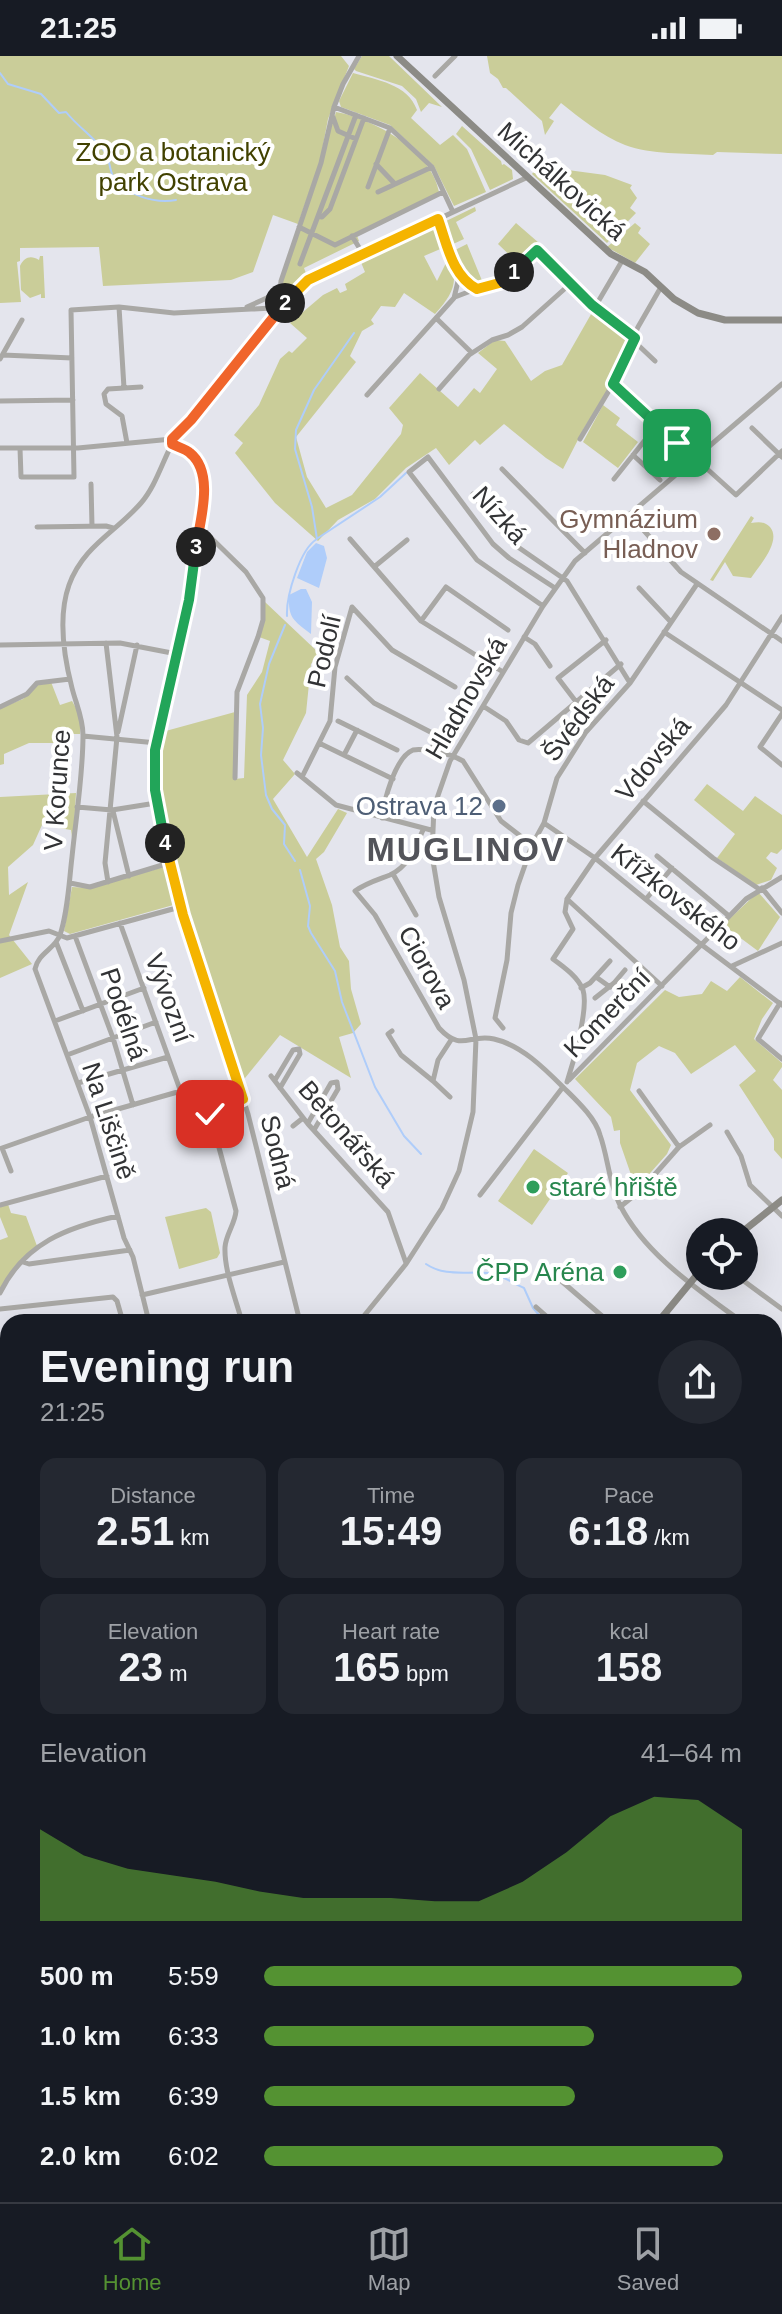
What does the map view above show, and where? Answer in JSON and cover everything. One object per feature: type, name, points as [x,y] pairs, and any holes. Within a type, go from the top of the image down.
[{"type":"street","points":[[20,448],[21,477],[74,477],[71,310],[119,307],[174,313],[278,310],[278,292],[321,163],[334,107],[359,56]]},
{"type":"street","name":"Michálkovická","points":[[397,56],[611,254],[644,271],[676,301],[704,316],[782,322]]},
{"type":"street","points":[[435,76],[455,56]]},
{"type":"street","points":[[334,107],[390,128],[432,167],[453,212]]},
{"type":"street","points":[[332,115],[338,131],[356,139]]},
{"type":"street","points":[[300,264],[356,115]]},
{"type":"street","points":[[318,216],[322,217],[330,209],[364,118]]},
{"type":"street","points":[[368,187],[390,128]]},
{"type":"street","points":[[376,164],[395,184]]},
{"type":"street","points":[[378,192],[432,167]]},
{"type":"street","name":"V Korunce","points":[[56,942],[60,935],[69,883],[83,736],[82,716],[70,679],[65,645],[68,588],[84,556],[146,496],[172,442],[278,310],[308,280],[528,177]]},
{"type":"street","points":[[299,227],[333,245],[443,192]]},
{"type":"street","points":[[438,219],[459,277],[454,298]]},
{"type":"street","points":[[352,236],[363,254]]},
{"type":"street","points":[[294,245],[306,249]]},
{"type":"street","points":[[367,395],[454,298],[503,282],[537,250],[595,307],[635,338],[637,344],[655,361]]},
{"type":"street","points":[[595,307],[622,261]]},
{"type":"street","points":[[459,277],[477,289]]},
{"type":"street","points":[[439,389],[472,353],[498,336],[508,335],[522,327],[570,284]]},
{"type":"street","points":[[580,439],[613,384],[661,287]]},
{"type":"street","points":[[243,310],[278,292]]},
{"type":"street","points":[[119,307],[124,388]]},
{"type":"street","points":[[435,318],[472,353]]},
{"type":"street","points":[[22,320],[1,357],[72,358]]},
{"type":"street","points":[[613,384],[736,495],[781,454],[752,428]]},
{"type":"street","name":"Hladnovská","points":[[476,1039],[464,980],[434,874],[431,830],[437,794],[454,755],[562,577],[585,553],[782,384]]},
{"type":"street","points":[[127,443],[122,416],[109,407],[104,394],[108,389],[141,387]]},
{"type":"street","points":[[1,402],[73,400]]},
{"type":"street","points":[[614,479],[657,425]]},
{"type":"street","points":[[0,448],[75,448],[172,442]]},
{"type":"street","name":"Sodná","points":[[172,442],[190,453],[202,471],[204,483],[189,600],[157,743],[154,771],[156,803],[180,907],[243,1099],[298,1314]]},
{"type":"street","points":[[633,455],[660,480]]},
{"type":"street","name":"Nízká","points":[[543,606],[477,560],[409,472],[428,457],[493,544],[555,588]]},
{"type":"street","points":[[502,469],[585,553]]},
{"type":"street","points":[[91,484],[92,526]]},
{"type":"street","points":[[473,494],[515,545],[562,577],[581,601],[630,683]]},
{"type":"street","points":[[630,514],[667,559],[697,584],[782,641]]},
{"type":"street","points":[[199,526],[246,572],[263,598],[263,620],[237,692],[235,778]]},
{"type":"street","points":[[37,527],[113,528]]},
{"type":"street","points":[[350,539],[421,621],[503,672]]},
{"type":"street","points":[[374,567],[407,540]]},
{"type":"street","name":"Švédská","points":[[503,1028],[495,1018],[507,960],[511,913],[532,845],[544,823],[554,785],[570,753],[630,683],[697,584]]},
{"type":"street","points":[[421,621],[446,587],[508,630]]},
{"type":"street","points":[[639,588],[670,621]]},
{"type":"street","name":"Podolí","points":[[382,818],[336,805],[300,775],[330,721],[335,667],[352,607],[392,650],[455,687]]},
{"type":"street","name":"Vdovská","points":[[567,899],[595,858],[726,705],[782,617]]},
{"type":"street","points":[[664,632],[782,712],[760,747],[782,765]]},
{"type":"street","points":[[524,637],[535,644],[550,666]]},
{"type":"street","points":[[577,703],[558,678],[606,640]]},
{"type":"street","points":[[0,645],[106,643],[137,645],[177,654]]},
{"type":"street","points":[[106,643],[117,737]]},
{"type":"street","points":[[108,882],[105,863],[117,737],[137,645]]},
{"type":"street","points":[[483,706],[506,721],[522,743],[528,743],[621,664]]},
{"type":"street","points":[[347,678],[374,703],[446,740]]},
{"type":"street","points":[[0,707],[27,694],[37,683],[70,679]]},
{"type":"street","points":[[338,721],[397,750]]},
{"type":"street","points":[[344,755],[357,730]]},
{"type":"street","points":[[83,736],[157,743]]},
{"type":"street","points":[[431,751],[437,736]]},
{"type":"street","points":[[319,743],[393,779]]},
{"type":"street","points":[[431,830],[382,818],[385,797],[393,779],[406,755],[417,749],[454,755],[469,768],[506,827],[532,845]]},
{"type":"street","points":[[643,801],[713,858],[761,889],[782,913]]},
{"type":"street","points":[[77,807],[112,810],[156,803]]},
{"type":"street","points":[[112,810],[129,876]]},
{"type":"street","name":"Křížkovského","points":[[544,823],[595,858],[781,1004]]},
{"type":"street","points":[[416,915],[393,874],[405,866],[423,830]]},
{"type":"street","points":[[657,856],[729,916]]},
{"type":"street","points":[[69,883],[90,887],[169,863]]},
{"type":"street","points":[[646,899],[672,868]]},
{"type":"street","name":"Ciorova","points":[[393,874],[365,883],[355,891],[375,915],[439,1028],[451,1040],[466,1042],[476,1039]]},
{"type":"street","name":"Komerční","points":[[480,1195],[565,1084],[729,916],[761,889],[782,877]]},
{"type":"street","points":[[565,1084],[576,1056],[584,1004],[581,988],[573,975],[553,959],[573,929],[565,912],[567,899]]},
{"type":"street","points":[[567,899],[662,986]]},
{"type":"street","name":"Vývozní","points":[[0,941],[49,931],[67,938],[180,907]]},
{"type":"street","name":"Vývozní","points":[[120,923],[187,1109],[210,1114]]},
{"type":"street","name":"Podélná","points":[[75,936],[113,1038],[133,1105]]},
{"type":"street","points":[[56,942],[83,1011]]},
{"type":"street","name":"Na Liščině","points":[[56,942],[39,958],[35,967],[90,1117],[147,1314]]},
{"type":"street","points":[[732,966],[782,943]]},
{"type":"street","points":[[581,988],[610,961]]},
{"type":"street","points":[[595,998],[625,970]]},
{"type":"street","points":[[596,977],[610,987]]},
{"type":"street","points":[[55,1021],[144,988]]},
{"type":"street","points":[[781,1004],[758,1039],[782,1059]]},
{"type":"street","points":[[67,1055],[156,1022]]},
{"type":"street","points":[[392,1031],[388,1034],[401,1055],[450,1097]]},
{"type":"street","points":[[365,1314],[406,1264],[435,1221],[459,1171],[473,1112],[476,1039],[494,1039],[520,1050],[565,1084],[597,1127],[620,1207],[648,1243],[686,1279]]},
{"type":"street","points":[[433,1081],[438,1060],[451,1040]]},
{"type":"street","name":"Betonářská","points":[[280,1088],[300,1054],[299,1049],[292,1051],[273,1078],[280,1088],[306,1121],[388,1212],[406,1264]]},
{"type":"street","points":[[78,1083],[168,1057]]},
{"type":"street","points":[[293,1126],[306,1121],[331,1084],[337,1082],[338,1089],[314,1130]]},
{"type":"street","points":[[11,1171],[2,1148],[90,1117],[181,1091]]},
{"type":"street","points":[[639,1091],[679,1147]]},
{"type":"street","points":[[240,1314],[225,1242],[235,1222],[236,1211],[210,1114],[243,1099]]},
{"type":"street","points":[[620,1207],[641,1190],[679,1147],[710,1125]]},
{"type":"street","points":[[727,1132],[742,1158],[750,1185],[782,1216]]},
{"type":"street","points":[[0,1205],[107,1176]]},
{"type":"street","points":[[758,1219],[782,1200]]},
{"type":"street","points":[[0,1293],[23,1262],[58,1233],[77,1225],[118,1216]]},
{"type":"street","points":[[23,1262],[29,1264],[130,1250]]},
{"type":"street","points":[[142,1295],[284,1262]]},
{"type":"street","points":[[559,1279],[600,1314]]},
{"type":"street","points":[[665,1313],[686,1286]]},
{"type":"street","points":[[700,1290],[731,1314]]},
{"type":"street","points":[[756,1290],[782,1309]]},
{"type":"street","points":[[0,1309],[113,1297],[121,1314]]},
{"type":"street","points":[[536,1307],[544,1314]]},
{"type":"green space","name":"ZOO a botanický park Ostrava","points":[[0,56],[341,56],[349,66],[328,119],[320,161],[298,224],[273,215],[253,272],[231,280],[103,286],[99,247],[20,248],[20,261],[17,262],[21,302],[0,303]]},
{"type":"green space","points":[[362,56],[389,56],[442,107],[429,103],[421,112],[416,99],[402,86],[356,71],[354,69]]},
{"type":"green space","points":[[487,56],[782,56],[782,154],[717,152],[713,155],[635,148],[600,132],[561,103],[549,118],[554,121],[545,135],[542,121],[490,73]]},
{"type":"green space","points":[[353,73],[391,84],[407,94],[417,110],[411,118],[440,145],[453,135],[467,149],[486,192],[454,206],[434,166],[390,125],[341,107],[339,101]]},
{"type":"green space","points":[[336,112],[367,122],[399,139],[425,163],[439,192],[356,233],[359,241],[304,268],[307,276],[280,302],[280,289]]},
{"type":"green space","points":[[462,126],[502,165],[512,170],[513,179],[490,190],[471,149],[456,134]]},
{"type":"green space","points":[[538,166],[605,175],[632,185],[630,188],[637,198],[630,208],[636,213],[607,243],[532,174]]},
{"type":"green space","points":[[475,207],[476,211],[456,222],[464,239],[451,245],[442,223]]},
{"type":"green space","points":[[516,223],[539,243],[518,263],[498,244]]},
{"type":"green space","points":[[635,223],[641,228],[638,233],[650,244],[635,263],[607,247]]},
{"type":"green space","points":[[435,225],[445,247],[424,256],[437,281],[449,257],[454,281],[446,301],[435,314],[404,293],[395,307],[381,306],[371,320],[374,324],[362,331],[350,356],[356,362],[296,437],[307,477],[326,508],[352,495],[401,434],[403,425],[389,408],[420,373],[458,407],[474,388],[480,393],[497,369],[478,353],[495,340],[505,341],[531,381],[545,371],[562,365],[594,309],[630,336],[631,344],[563,469],[504,424],[480,445],[475,440],[449,465],[436,448],[406,468],[375,499],[338,520],[318,541],[275,503],[235,453],[243,443],[234,435],[259,405],[280,359],[289,351],[292,353],[307,338],[290,323],[323,295],[337,288],[340,293],[347,290],[345,284],[365,272],[360,260]]},
{"type":"green space","points":[[467,244],[483,283],[470,282],[453,251]]},
{"type":"green space","points":[[43,256],[45,298],[41,298],[41,294],[30,298],[21,290],[20,266],[28,258],[39,260]]},
{"type":"green space","points":[[603,405],[620,418],[616,425],[638,442],[618,468],[583,442]]},
{"type":"green space","points":[[751,516],[754,518],[751,523],[765,524],[773,533],[764,560],[751,578],[733,576],[725,562],[713,581],[710,580]]},
{"type":"green space","points":[[265,602],[320,654],[311,664],[306,713],[283,760],[295,774],[273,799],[307,857],[338,809],[347,813],[324,852],[316,859],[332,905],[340,947],[349,961],[351,989],[361,1024],[353,1033],[339,1037],[351,1078],[280,1035],[241,1083],[182,909],[170,863],[158,774],[162,732],[235,712],[235,779],[244,778],[247,695],[262,672],[270,641],[259,637]]},
{"type":"green space","points":[[51,682],[60,705],[72,701],[81,717],[80,734],[59,734],[54,743],[29,743],[4,754],[4,764],[0,765],[0,708],[23,699],[37,684]]},
{"type":"green space","points":[[707,784],[743,811],[755,796],[782,815],[782,849],[777,854],[771,852],[766,858],[777,868],[771,880],[756,885],[717,858],[735,834],[694,800]]},
{"type":"green space","points":[[76,793],[73,845],[71,830],[42,825],[33,845],[8,867],[9,895],[28,882],[9,935],[32,964],[0,978],[0,797]]},
{"type":"green space","points":[[167,866],[177,904],[70,934],[64,931],[72,887],[90,888]]},
{"type":"green space","points":[[758,892],[780,917],[758,951],[723,925]]},
{"type":"green space","points":[[740,977],[773,1003],[754,1039],[782,1063],[773,1080],[782,1090],[782,1159],[774,1150],[774,1139],[739,1085],[756,1071],[735,1045],[691,1074],[675,1053],[659,1046],[637,1063],[630,1090],[671,1145],[667,1154],[636,1189],[620,1143],[620,1130],[614,1131],[611,1117],[575,1079],[665,990],[679,997],[702,994],[711,981],[727,991]]},
{"type":"green space","name":"staré hřiště","points":[[534,1149],[568,1173],[532,1225],[498,1201]]},
{"type":"green space","points":[[8,1204],[11,1213],[26,1216],[37,1246],[0,1290],[0,1240],[8,1237],[0,1217],[0,1207]]},
{"type":"green space","points":[[206,1208],[211,1212],[220,1253],[217,1258],[179,1269],[165,1217]]},
{"type":"water","points":[[316,543],[324,546],[327,558],[319,588],[297,578],[307,552]]},
{"type":"water","points":[[306,589],[312,602],[311,634],[296,622],[289,609],[289,595]]},
{"type":"waterway","points":[[0,73],[8,84],[41,94],[59,113],[66,112],[105,152],[118,183],[150,199],[176,200]]},
{"type":"waterway","points":[[287,616],[295,574],[305,552],[317,539],[312,507],[295,449],[296,430],[314,390],[354,333]]},
{"type":"waterway","points":[[318,538],[380,497],[406,473]]},
{"type":"waterway","points":[[285,625],[269,664],[260,704],[263,728],[261,755],[266,795],[272,809],[285,825],[284,844],[295,861]]},
{"type":"waterway","points":[[300,870],[310,906],[308,926],[335,971],[342,1002],[375,1087],[404,1136],[421,1154]]},
{"type":"waterway","points":[[426,1264],[448,1272],[488,1273],[506,1279],[524,1288],[538,1314]]},
{"type":"place","name":"Gymnázium Hladnov","points":[[714,534]]},
{"type":"place","name":"Ostrava 12","points":[[499,806]]},
{"type":"place","name":"staré hřiště","points":[[533,1187]]},
{"type":"place","name":"ČPP Aréna","points":[[620,1272]]},
{"type":"district","name":"MUGLINOV","points":[[466,849]]},
{"type":"route","points":[[210,1114],[243,1099],[183,915],[155,790],[155,750],[189,600],[204,483],[197,461],[190,453],[172,444],[172,439],[191,420],[278,310],[308,280],[438,219],[459,277],[468,284],[477,289],[503,282],[537,250],[592,305],[631,334],[635,338],[613,384],[677,443]]}]
